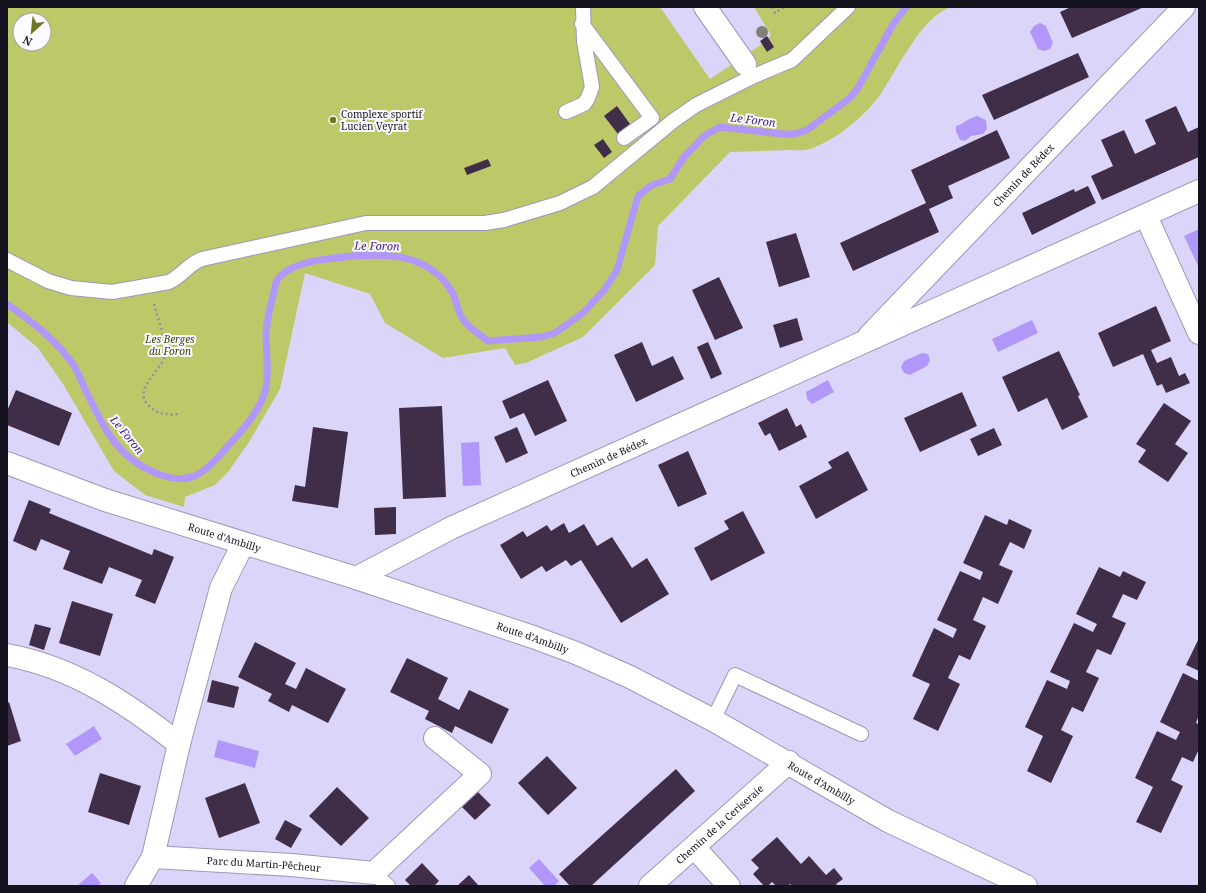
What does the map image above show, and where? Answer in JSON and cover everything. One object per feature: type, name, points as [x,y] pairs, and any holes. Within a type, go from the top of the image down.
[{"type":"street","points":[[705,7],[745,64]]},
{"type":"street","name":"Chemin de Bédex","points":[[863,342],[1184,7]]},
{"type":"street","name":"Chemin de Bédex","points":[[356,578],[451,528],[1199,191]]},
{"type":"street","points":[[1146,216],[1199,333]]},
{"type":"street","name":"Route d'Ambilly","points":[[7,463],[105,500],[356,578],[533,637],[576,653],[630,677],[713,720],[789,762],[888,821],[1026,886]]},
{"type":"street","points":[[136,886],[153,857],[179,744],[221,588],[243,544]]},
{"type":"street","points":[[7,655],[58,669],[81,679],[132,708],[179,744]]},
{"type":"street","name":"Parc du Martin-Pêcheur","points":[[153,857],[291,865],[381,880],[480,774],[435,738]]},
{"type":"street","name":"Chemin de la Ceriseraie","points":[[650,886],[789,762]]},
{"type":"street","points":[[694,847],[729,886]]},
{"type":"lane","points":[[566,112],[584,104],[591,92],[592,82],[582,24],[583,7]]},
{"type":"lane","points":[[7,260],[25,270],[59,285],[112,292],[169,282],[180,275],[188,266],[202,259],[366,222],[480,223],[504,220],[540,210],[593,187],[673,121],[696,106],[754,76],[792,60],[848,7]]},
{"type":"lane","points":[[582,24],[652,118],[624,138]]},
{"type":"lane","points":[[713,720],[736,675],[861,734]]},
{"type":"path","points":[[772,7],[775,13],[784,7]]},
{"type":"path","points":[[155,308],[165,352],[159,367],[144,389],[142,396],[144,402],[153,410],[165,415],[180,414]]},
{"type":"green space","name":"Les Berges du Foron","points":[[7,7],[660,7],[710,79],[759,46],[771,35],[754,7],[952,7],[941,12],[930,21],[920,33],[910,46],[878,98],[864,114],[829,140],[808,150],[730,152],[658,226],[655,265],[583,337],[526,363],[515,365],[505,348],[443,358],[385,323],[370,294],[305,273],[280,389],[249,442],[228,472],[215,485],[185,497],[184,507],[145,495],[114,471],[63,384],[38,348],[7,322]]},
{"type":"shaded area","points":[[1040,23],[1046,26],[1053,43],[1050,49],[1044,51],[1038,49],[1030,32],[1034,26]]},
{"type":"shaded area","points":[[977,116],[986,120],[987,129],[983,134],[971,136],[965,141],[960,140],[956,131],[956,126]]},
{"type":"shaded area","points":[[1199,229],[1199,265],[1198,266],[1184,236]]},
{"type":"shaded area","points":[[1032,320],[1038,333],[998,352],[992,339]]},
{"type":"shaded area","points":[[922,353],[928,354],[930,360],[927,366],[910,375],[904,373],[901,367],[904,361]]},
{"type":"shaded area","points":[[828,380],[834,392],[812,404],[807,399],[806,392]]},
{"type":"shaded area","points":[[479,442],[481,485],[463,486],[461,443]]},
{"type":"shaded area","points":[[94,726],[102,739],[75,756],[66,744]]},
{"type":"shaded area","points":[[218,740],[259,751],[255,768],[214,757]]},
{"type":"shaded area","points":[[539,859],[559,881],[554,886],[545,886],[529,868]]},
{"type":"shaded area","points":[[92,873],[101,883],[98,886],[77,886]]},
{"type":"building","points":[[1071,7],[1144,7],[1072,38],[1060,12]]},
{"type":"building","points":[[767,36],[774,47],[767,52],[760,41]]},
{"type":"building","points":[[1078,53],[1089,77],[994,120],[982,95]]},
{"type":"building","points":[[617,106],[630,124],[618,134],[604,116]]},
{"type":"building","points":[[1176,106],[1188,132],[1199,127],[1199,157],[1102,200],[1091,176],[1113,166],[1101,140],[1124,130],[1135,154],[1156,144],[1145,120]]},
{"type":"building","points":[[997,130],[1010,158],[948,186],[953,198],[929,209],[939,232],[853,271],[840,243],[926,203],[911,170]]},
{"type":"building","points":[[603,139],[612,152],[604,158],[594,145]]},
{"type":"building","points":[[488,159],[491,166],[467,175],[464,168]]},
{"type":"building","points":[[1088,186],[1096,203],[1032,235],[1022,213],[1074,189],[1075,192]]},
{"type":"building","points":[[796,233],[810,277],[779,287],[766,242]]},
{"type":"building","points":[[719,277],[743,328],[715,340],[692,290]]},
{"type":"building","points":[[1156,306],[1171,341],[1151,350],[1157,363],[1171,357],[1179,376],[1185,373],[1190,383],[1166,393],[1162,384],[1157,386],[1143,354],[1113,367],[1098,333]]},
{"type":"building","points":[[797,318],[803,340],[780,348],[773,325]]},
{"type":"building","points":[[642,342],[652,366],[673,356],[684,379],[636,402],[614,355]]},
{"type":"building","points":[[708,342],[722,374],[711,379],[697,347]]},
{"type":"building","points":[[1059,351],[1080,395],[1078,396],[1088,417],[1062,430],[1047,398],[1018,412],[1002,377]]},
{"type":"building","points":[[548,380],[567,421],[535,436],[524,413],[510,419],[502,401]]},
{"type":"building","points":[[16,390],[72,413],[59,446],[7,425],[7,411]]},
{"type":"building","points":[[962,392],[977,426],[920,452],[904,418]]},
{"type":"building","points":[[1164,403],[1191,421],[1175,444],[1188,453],[1168,482],[1138,462],[1146,450],[1136,444]]},
{"type":"building","points":[[442,406],[446,497],[403,499],[399,408]]},
{"type":"building","points":[[787,408],[796,427],[801,424],[807,437],[779,451],[770,433],[765,436],[758,423]]},
{"type":"building","points":[[313,427],[348,432],[338,508],[292,501],[295,485],[305,487]]},
{"type":"building","points":[[517,427],[528,453],[506,463],[494,437]]},
{"type":"building","points":[[994,428],[1002,445],[978,456],[970,439]]},
{"type":"building","points":[[688,451],[707,494],[678,507],[658,465]]},
{"type":"building","points":[[848,451],[868,490],[816,519],[799,486],[832,468],[828,462]]},
{"type":"building","points":[[29,500],[51,509],[49,513],[152,555],[154,549],[174,557],[155,604],[135,596],[142,580],[109,567],[102,584],[63,569],[70,551],[41,539],[36,551],[13,541]]},
{"type":"building","points":[[396,507],[396,534],[375,535],[374,508]]},
{"type":"building","points":[[743,511],[765,553],[711,581],[694,548],[729,529],[724,521]]},
{"type":"building","points":[[985,515],[1007,525],[1009,519],[1032,530],[1024,549],[1010,542],[999,565],[1013,571],[998,604],[983,597],[973,620],[986,626],[970,660],[959,655],[948,678],[960,684],[938,731],[913,719],[930,684],[912,676],[934,628],[953,638],[957,629],[937,620],[960,571],[980,580],[983,572],[963,563]]},
{"type":"building","points":[[564,523],[569,533],[584,524],[597,546],[612,537],[632,568],[647,558],[669,594],[621,623],[581,560],[571,566],[566,560],[546,572],[542,566],[521,579],[500,545],[523,531],[527,537],[547,525],[551,531]]},
{"type":"building","points":[[1099,567],[1120,577],[1123,571],[1146,582],[1137,600],[1123,594],[1112,617],[1126,623],[1111,655],[1097,649],[1086,672],[1099,678],[1083,712],[1072,707],[1061,730],[1073,736],[1051,783],[1027,771],[1043,736],[1025,727],[1047,680],[1067,689],[1070,681],[1050,672],[1074,623],[1093,632],[1097,624],[1076,614]]},
{"type":"building","points":[[72,601],[113,614],[100,656],[59,643]]},
{"type":"building","points":[[35,624],[51,628],[44,650],[29,645]]},
{"type":"building","points":[[1199,638],[1199,671],[1186,665]]},
{"type":"building","points":[[255,642],[296,663],[285,684],[296,689],[306,668],[346,689],[328,723],[292,705],[289,712],[268,701],[272,694],[238,677]]},
{"type":"building","points":[[407,658],[448,678],[438,699],[459,710],[469,690],[509,709],[492,744],[455,726],[452,733],[425,719],[429,711],[390,692]]},
{"type":"building","points":[[1183,673],[1199,681],[1199,715],[1196,723],[1199,724],[1199,749],[1193,762],[1182,757],[1171,780],[1183,786],[1161,833],[1136,822],[1153,787],[1135,778],[1157,731],[1176,740],[1180,732],[1160,722]]},
{"type":"building","points":[[212,680],[239,687],[234,708],[207,702]]},
{"type":"building","points":[[9,702],[21,741],[7,746],[7,703]]},
{"type":"building","points":[[547,756],[577,788],[548,815],[518,783]]},
{"type":"building","points":[[676,769],[695,791],[591,886],[570,886],[559,874]]},
{"type":"building","points":[[100,773],[141,786],[129,825],[88,812]]},
{"type":"building","points":[[245,783],[260,823],[219,838],[205,798]]},
{"type":"building","points":[[337,787],[369,818],[341,846],[309,816]]},
{"type":"building","points":[[478,792],[491,805],[475,820],[462,807]]},
{"type":"building","points":[[285,820],[302,829],[291,848],[275,839]]},
{"type":"building","points":[[777,837],[801,864],[809,856],[826,875],[834,868],[843,879],[836,884],[838,886],[792,886],[790,884],[788,886],[776,886],[772,882],[768,886],[764,886],[753,874],[759,868],[751,860]]},
{"type":"building","points":[[422,863],[439,881],[434,886],[411,886],[405,880]]},
{"type":"building","points":[[469,875],[479,886],[457,886]]},
{"type":"waterway","name":"Le Foron","points":[[7,304],[42,330],[65,354],[76,369],[99,418],[124,453],[148,470],[164,476],[182,479],[196,476],[214,461],[248,423],[263,397],[267,380],[266,333],[269,314],[276,282],[285,272],[298,265],[320,260],[362,255],[397,257],[414,261],[429,268],[442,279],[453,294],[462,318],[472,329],[488,341],[541,337],[555,333],[583,313],[605,289],[617,270],[638,196],[652,185],[670,179],[684,157],[704,136],[720,127],[782,134],[795,134],[807,130],[850,98],[858,88],[892,26],[906,7]]},
{"type":"place","name":"Complexe sportif Lucien Veyrat","points":[[333,120]]}]
